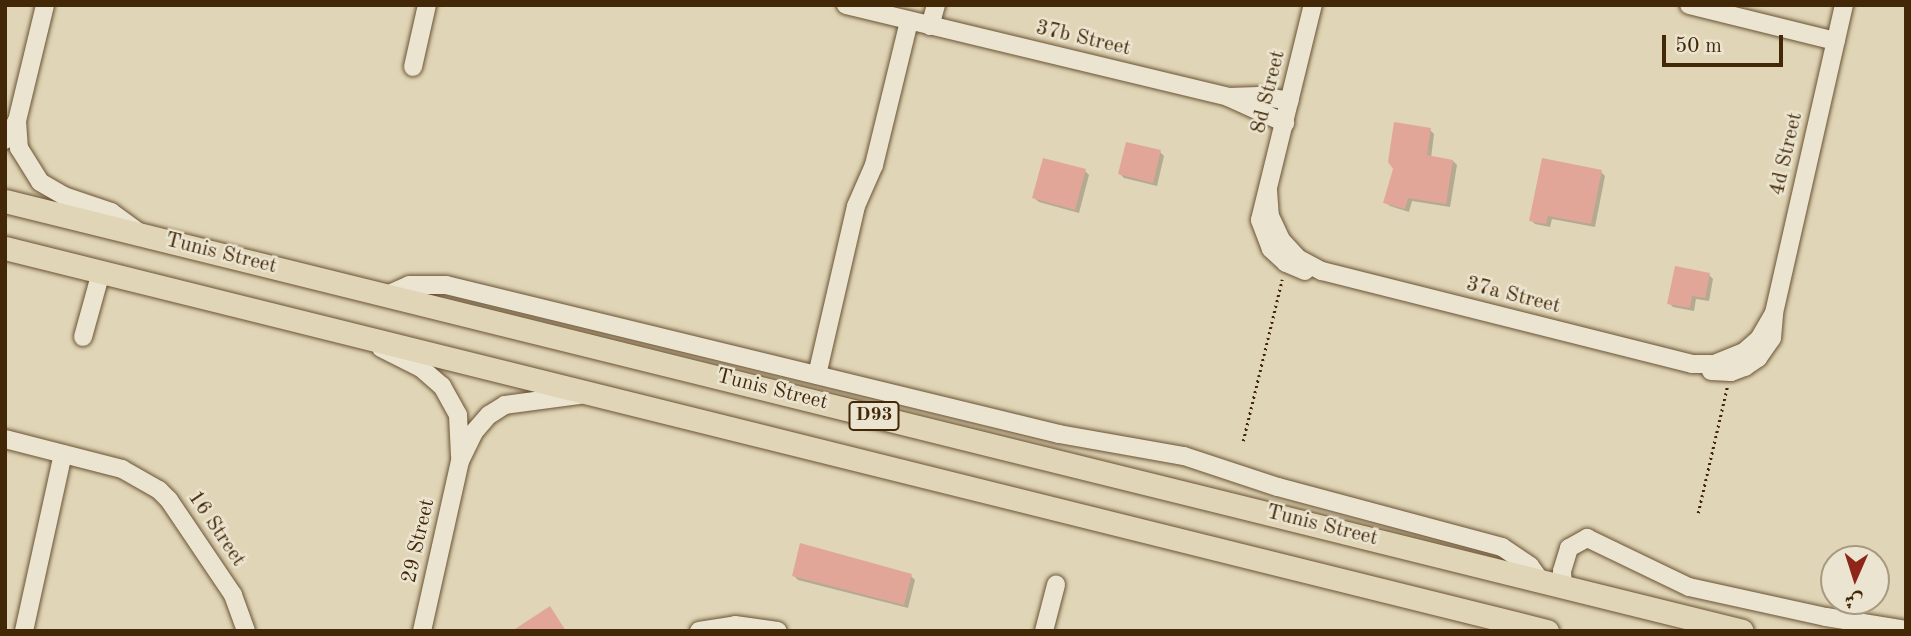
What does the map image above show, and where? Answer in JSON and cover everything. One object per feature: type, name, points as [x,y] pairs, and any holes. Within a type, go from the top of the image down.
[{"type":"main road","name":"Tunis Street","points":[[5,201],[1742,631]]},
{"type":"main road","name":"D93","points":[[5,248],[1547,631]]},
{"type":"street","points":[[45,5],[17,121],[19,148],[40,182],[64,196],[111,212],[141,234]]},
{"type":"street","points":[[413,67],[427,5]]},
{"type":"street","name":"37b Street","points":[[846,5],[1228,97],[1284,122]]},
{"type":"street","points":[[930,26],[936,5]]},
{"type":"street","name":"8d Street","points":[[1276,245],[1268,190],[1313,5]]},
{"type":"street","points":[[1689,5],[1836,41]]},
{"type":"street","name":"4d Street","points":[[1748,358],[1764,352],[1772,338],[1774,313],[1844,5]]},
{"type":"street","points":[[817,375],[856,206],[874,165],[909,21]]},
{"type":"street","name":"37b Street","points":[[1228,97],[1259,96],[1290,100]]},
{"type":"street","points":[[5,140],[17,121]]},
{"type":"street","name":"37a Street","points":[[1276,245],[1286,263],[1303,270],[1322,271],[1707,370],[1731,372]]},
{"type":"street","name":"37a Street","points":[[1276,245],[1322,271]]},
{"type":"street","points":[[83,337],[101,272]]},
{"type":"street","points":[[387,295],[409,285],[446,285],[1059,434],[1184,456],[1278,487],[1486,541],[1517,555],[1540,580]]},
{"type":"street","name":"29 Street","points":[[359,336],[421,368],[442,386],[455,406],[460,424],[460,461],[422,631]]},
{"type":"street","points":[[1731,372],[1748,358]]},
{"type":"street","name":"37a Street","points":[[1692,364],[1714,364],[1748,358]]},
{"type":"street","name":"29 Street","points":[[460,461],[474,432],[496,409],[513,402],[589,393]]},
{"type":"street","name":"16 Street","points":[[5,439],[135,474],[169,500],[233,595],[246,631]]},
{"type":"street","points":[[24,631],[64,454]]},
{"type":"street","points":[[1563,586],[1562,571],[1569,548],[1580,540],[1594,539],[1654,572],[1689,587],[1826,617],[1906,630]]},
{"type":"street","points":[[1044,631],[1056,585]]},
{"type":"street","points":[[699,631],[735,625],[778,631]]},
{"type":"path","points":[[1243,441],[1286,263]]},
{"type":"path","points":[[1698,513],[1731,372]]},
{"type":"building","points":[[1394,122],[1431,128],[1427,155],[1453,160],[1446,204],[1408,198],[1405,209],[1383,203],[1393,169],[1388,162]]},
{"type":"building","points":[[1126,142],[1161,150],[1153,183],[1118,174]]},
{"type":"building","points":[[1043,158],[1086,169],[1075,210],[1032,198]]},
{"type":"building","points":[[1542,158],[1602,170],[1591,224],[1548,216],[1546,224],[1529,221]]},
{"type":"building","points":[[1675,266],[1710,273],[1705,298],[1692,296],[1690,308],[1667,304]]},
{"type":"building","points":[[800,543],[912,574],[904,605],[792,576]]},
{"type":"building","points":[[550,606],[566,631],[512,631]]}]
